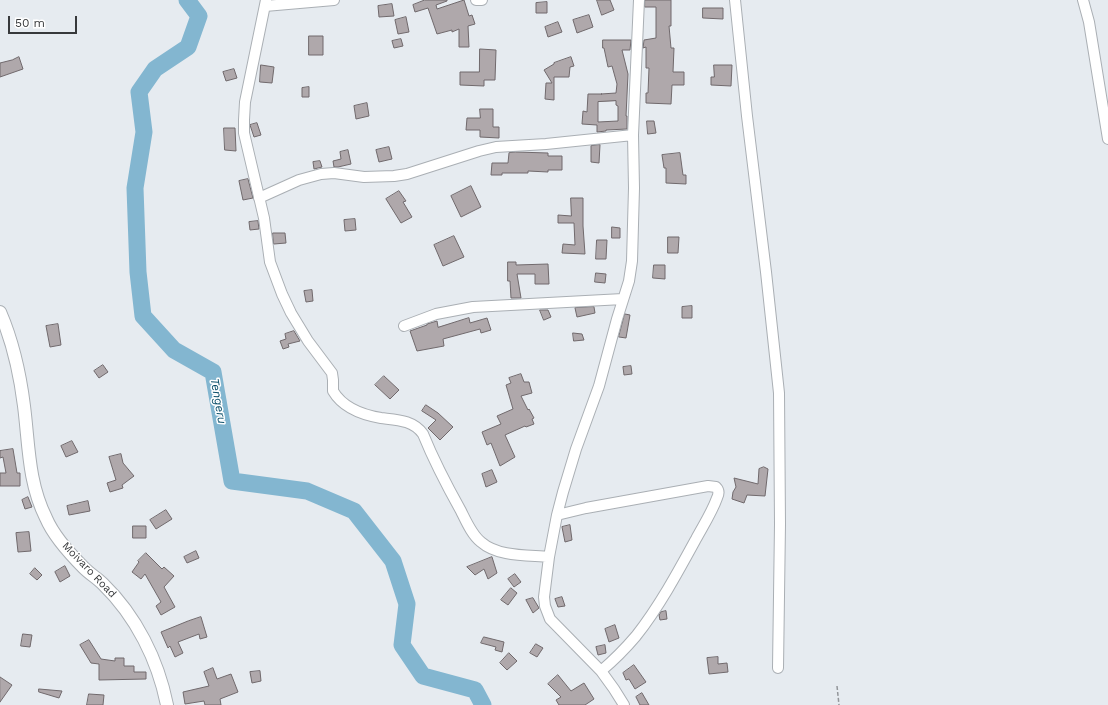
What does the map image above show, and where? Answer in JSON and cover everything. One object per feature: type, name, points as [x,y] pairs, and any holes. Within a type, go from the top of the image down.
[{"type":"street","points":[[334,0],[266,3],[249,83],[244,120],[244,133],[264,218],[270,262],[282,294],[291,314],[332,374],[333,392],[336,396],[351,409],[360,413],[405,422],[419,428],[443,479],[469,526],[480,542],[510,554],[549,557]]},
{"type":"street","points":[[476,0],[482,0]]},
{"type":"street","points":[[624,705],[601,671],[588,656],[550,619],[544,606],[544,597],[549,557],[557,516],[576,449],[599,386],[629,281],[632,261],[634,135],[639,0]]},
{"type":"street","points":[[735,0],[779,393],[780,524],[778,668]]},
{"type":"street","points":[[1083,0],[1108,139]]},
{"type":"street","points":[[259,198],[299,180],[321,174],[334,173],[364,177],[394,176],[407,174],[496,147],[546,144],[634,135]]},
{"type":"street","points":[[404,326],[436,314],[473,307],[623,298]]},
{"type":"street","name":"Moivaro Road","points":[[0,312],[11,342],[20,383],[24,405],[29,460],[33,481],[46,519],[70,553],[119,601],[141,633],[159,674],[167,705]]},
{"type":"street","points":[[557,516],[586,508],[708,486],[716,487],[718,490],[717,498],[705,522],[651,615],[636,636],[617,657],[601,671]]},
{"type":"path","points":[[837,686],[839,705]]},
{"type":"building","points":[[425,0],[447,0],[436,5],[437,9],[464,0],[469,16],[472,15],[475,24],[468,26],[469,47],[459,47],[459,29],[452,32],[452,30],[437,34],[428,8],[415,12],[413,5]]},
{"type":"building","points":[[597,0],[610,0],[614,10],[602,15]]},
{"type":"building","points":[[645,0],[671,0],[671,26],[669,26],[671,48],[674,48],[673,72],[684,72],[684,85],[672,85],[671,104],[646,103],[649,68],[646,68],[646,47],[643,48],[644,40],[656,38],[656,7],[645,7]]},
{"type":"building","points":[[547,2],[547,13],[536,13],[536,3]]},
{"type":"building","points":[[392,4],[394,16],[379,17],[378,6]]},
{"type":"building","points":[[703,8],[723,8],[723,19],[703,18]]},
{"type":"building","points":[[589,15],[593,27],[577,33],[573,20]]},
{"type":"building","points":[[406,17],[409,32],[398,34],[395,20]]},
{"type":"building","points":[[558,22],[562,32],[548,37],[545,27]]},
{"type":"building","points":[[309,36],[323,36],[323,55],[309,55]]},
{"type":"building","points":[[401,39],[403,46],[394,48],[392,41]]},
{"type":"building","points":[[603,40],[631,40],[630,50],[622,50],[628,74],[626,116],[627,129],[597,132],[597,125],[582,124],[583,111],[587,112],[588,94],[616,93],[617,84],[612,66],[608,67],[603,48]],"holes":[[[616,101],[616,105],[618,106],[618,121],[598,122],[598,102]]]},
{"type":"building","points":[[480,49],[496,50],[495,80],[484,80],[484,86],[460,85],[460,72],[479,72]]},
{"type":"building","points":[[19,57],[23,69],[0,77],[0,63]]},
{"type":"building","points":[[571,57],[574,66],[570,67],[569,77],[554,77],[554,100],[545,99],[546,83],[552,83],[544,70],[554,63]]},
{"type":"building","points":[[261,65],[274,67],[272,83],[260,82]]},
{"type":"building","points":[[714,65],[732,65],[731,86],[711,85],[711,77],[714,77]]},
{"type":"building","points":[[234,69],[237,78],[226,81],[223,72]]},
{"type":"building","points":[[309,87],[309,97],[302,97],[302,88]]},
{"type":"building","points":[[367,103],[369,116],[356,119],[354,106]]},
{"type":"building","points":[[480,109],[493,109],[493,127],[499,127],[499,138],[480,137],[480,130],[466,130],[467,118],[480,118]]},
{"type":"building","points":[[647,121],[654,121],[656,133],[648,134]]},
{"type":"building","points":[[257,123],[261,135],[254,137],[250,125]]},
{"type":"building","points":[[224,128],[235,128],[236,151],[225,150]]},
{"type":"building","points":[[600,145],[599,163],[591,162],[591,146]]},
{"type":"building","points":[[389,147],[392,159],[379,162],[376,150]]},
{"type":"building","points":[[348,150],[351,164],[334,167],[333,161],[341,159],[340,152]]},
{"type":"building","points":[[509,153],[548,153],[548,156],[562,156],[562,170],[548,170],[548,172],[528,171],[528,173],[502,173],[502,175],[491,175],[492,163],[508,163]]},
{"type":"building","points":[[680,153],[683,175],[686,175],[686,184],[666,183],[666,168],[664,168],[662,155]]},
{"type":"building","points":[[320,161],[322,167],[314,169],[313,162]]},
{"type":"building","points":[[248,179],[253,198],[243,200],[239,181]]},
{"type":"building","points":[[471,186],[481,207],[461,217],[451,196]]},
{"type":"building","points":[[399,191],[406,201],[403,202],[412,217],[401,223],[386,199]]},
{"type":"building","points":[[571,198],[583,198],[585,254],[562,253],[563,244],[575,245],[574,223],[558,223],[558,215],[571,216]]},
{"type":"building","points":[[355,219],[356,230],[345,231],[344,220]]},
{"type":"building","points":[[258,221],[259,229],[250,230],[249,222]]},
{"type":"building","points":[[612,227],[620,228],[620,238],[612,238]]},
{"type":"building","points":[[273,233],[285,233],[286,243],[274,244]]},
{"type":"building","points":[[454,236],[464,257],[443,266],[434,245]]},
{"type":"building","points":[[668,237],[679,237],[678,253],[668,253]]},
{"type":"building","points":[[597,240],[607,240],[606,259],[596,259]]},
{"type":"building","points":[[508,262],[516,262],[516,265],[548,264],[549,284],[535,284],[535,274],[517,274],[521,298],[511,298],[510,281],[508,281]]},
{"type":"building","points":[[654,265],[665,265],[665,279],[653,278]]},
{"type":"building","points":[[596,273],[606,274],[605,283],[595,282]]},
{"type":"building","points":[[312,290],[313,301],[306,302],[304,291]]},
{"type":"building","points":[[692,306],[692,318],[682,318],[682,307]]},
{"type":"building","points":[[594,307],[595,313],[577,317],[575,308]]},
{"type":"building","points":[[540,310],[548,310],[551,317],[544,320]]},
{"type":"building","points":[[625,314],[630,315],[626,338],[619,337]]},
{"type":"building","points":[[469,318],[470,323],[487,318],[491,330],[481,333],[480,329],[443,339],[444,346],[417,351],[410,331],[437,321],[438,327]]},
{"type":"building","points":[[58,324],[61,345],[50,347],[46,326]]},
{"type":"building","points":[[294,331],[300,341],[288,344],[289,347],[283,349],[280,341],[286,339],[285,334]]},
{"type":"building","points":[[573,333],[582,334],[584,340],[574,341]]},
{"type":"building","points":[[103,365],[108,372],[99,378],[94,371]]},
{"type":"building","points":[[631,366],[632,374],[624,375],[623,367]]},
{"type":"building","points":[[521,374],[524,382],[529,382],[532,393],[521,396],[534,418],[532,419],[534,424],[525,426],[505,435],[515,457],[500,466],[491,443],[487,445],[482,432],[501,424],[497,416],[513,409],[506,385],[511,383],[509,378]]},
{"type":"building","points":[[384,376],[399,390],[390,399],[375,385]]},
{"type":"building","points":[[426,405],[438,413],[453,427],[440,440],[428,428],[436,420],[422,411]]},
{"type":"building","points":[[72,441],[78,452],[66,457],[61,446]]},
{"type":"building","points":[[13,449],[17,473],[20,473],[20,486],[0,486],[0,473],[6,473],[3,457],[0,458],[0,451]]},
{"type":"building","points":[[121,454],[123,463],[134,476],[122,485],[123,488],[110,492],[107,483],[116,480],[109,457]]},
{"type":"building","points":[[764,467],[768,469],[765,496],[747,495],[744,503],[732,499],[733,492],[736,487],[734,478],[758,484],[759,469]]},
{"type":"building","points":[[492,470],[497,482],[486,487],[482,474]]},
{"type":"building","points":[[28,497],[32,507],[25,509],[22,500]]},
{"type":"building","points":[[88,501],[90,511],[69,515],[67,506]]},
{"type":"building","points":[[166,510],[172,519],[156,529],[150,520]]},
{"type":"building","points":[[570,525],[572,540],[565,542],[562,527]]},
{"type":"building","points":[[133,526],[146,526],[146,538],[133,538]]},
{"type":"building","points":[[29,532],[31,551],[18,552],[16,533]]},
{"type":"building","points":[[196,551],[199,558],[187,563],[184,557]]},
{"type":"building","points":[[146,553],[162,569],[164,567],[174,576],[164,587],[175,607],[161,615],[156,606],[161,602],[145,574],[141,579],[132,572],[139,562],[138,561]]},
{"type":"building","points":[[492,557],[497,573],[488,579],[484,569],[475,575],[467,567]]},
{"type":"building","points":[[65,566],[70,576],[60,582],[55,572]]},
{"type":"building","points":[[35,568],[42,575],[37,580],[30,574]]},
{"type":"building","points":[[515,574],[521,582],[514,587],[508,579]]},
{"type":"building","points":[[511,588],[517,593],[508,605],[501,600]]},
{"type":"building","points":[[562,597],[565,606],[558,607],[555,599]]},
{"type":"building","points":[[533,598],[539,608],[533,613],[526,600]]},
{"type":"building","points":[[666,611],[667,619],[660,620],[659,615],[661,612]]},
{"type":"building","points":[[201,617],[207,637],[200,639],[199,634],[178,642],[183,653],[175,657],[170,646],[168,648],[161,632]]},
{"type":"building","points":[[615,625],[619,638],[609,642],[605,629]]},
{"type":"building","points":[[23,634],[32,635],[30,647],[21,646]]},
{"type":"building","points":[[484,637],[504,642],[502,652],[495,650],[496,647],[481,643]]},
{"type":"building","points":[[89,640],[101,659],[115,661],[115,658],[124,658],[124,666],[134,666],[134,672],[146,672],[146,679],[99,680],[99,664],[91,663],[80,645]]},
{"type":"building","points":[[536,644],[543,648],[537,657],[530,653]]},
{"type":"building","points":[[605,645],[606,653],[598,655],[596,647]]},
{"type":"building","points":[[509,653],[517,661],[507,670],[500,663]]},
{"type":"building","points":[[718,657],[718,664],[727,663],[728,672],[709,674],[707,658]]},
{"type":"building","points":[[634,665],[646,682],[635,689],[629,679],[626,680],[623,673]]},
{"type":"building","points":[[213,668],[217,679],[231,674],[238,692],[220,699],[221,705],[205,705],[204,701],[185,704],[183,692],[209,686],[204,672]]},
{"type":"building","points":[[260,671],[261,681],[252,683],[250,672]]},
{"type":"building","points":[[558,675],[571,691],[584,683],[594,699],[585,705],[559,705],[556,700],[561,697],[548,684]]},
{"type":"building","points":[[0,677],[12,685],[0,702]]},
{"type":"building","points":[[39,689],[62,691],[59,698],[39,692]]},
{"type":"building","points":[[642,693],[649,705],[640,705],[636,697]]},
{"type":"building","points":[[89,694],[104,695],[103,705],[87,705]]},
{"type":"waterway","name":"Tengeru","points":[[187,0],[199,16],[188,47],[155,69],[139,92],[144,132],[135,188],[138,272],[143,316],[174,350],[213,372],[232,481],[307,491],[354,511],[393,561],[407,604],[402,645],[423,676],[475,690],[483,705]]}]
